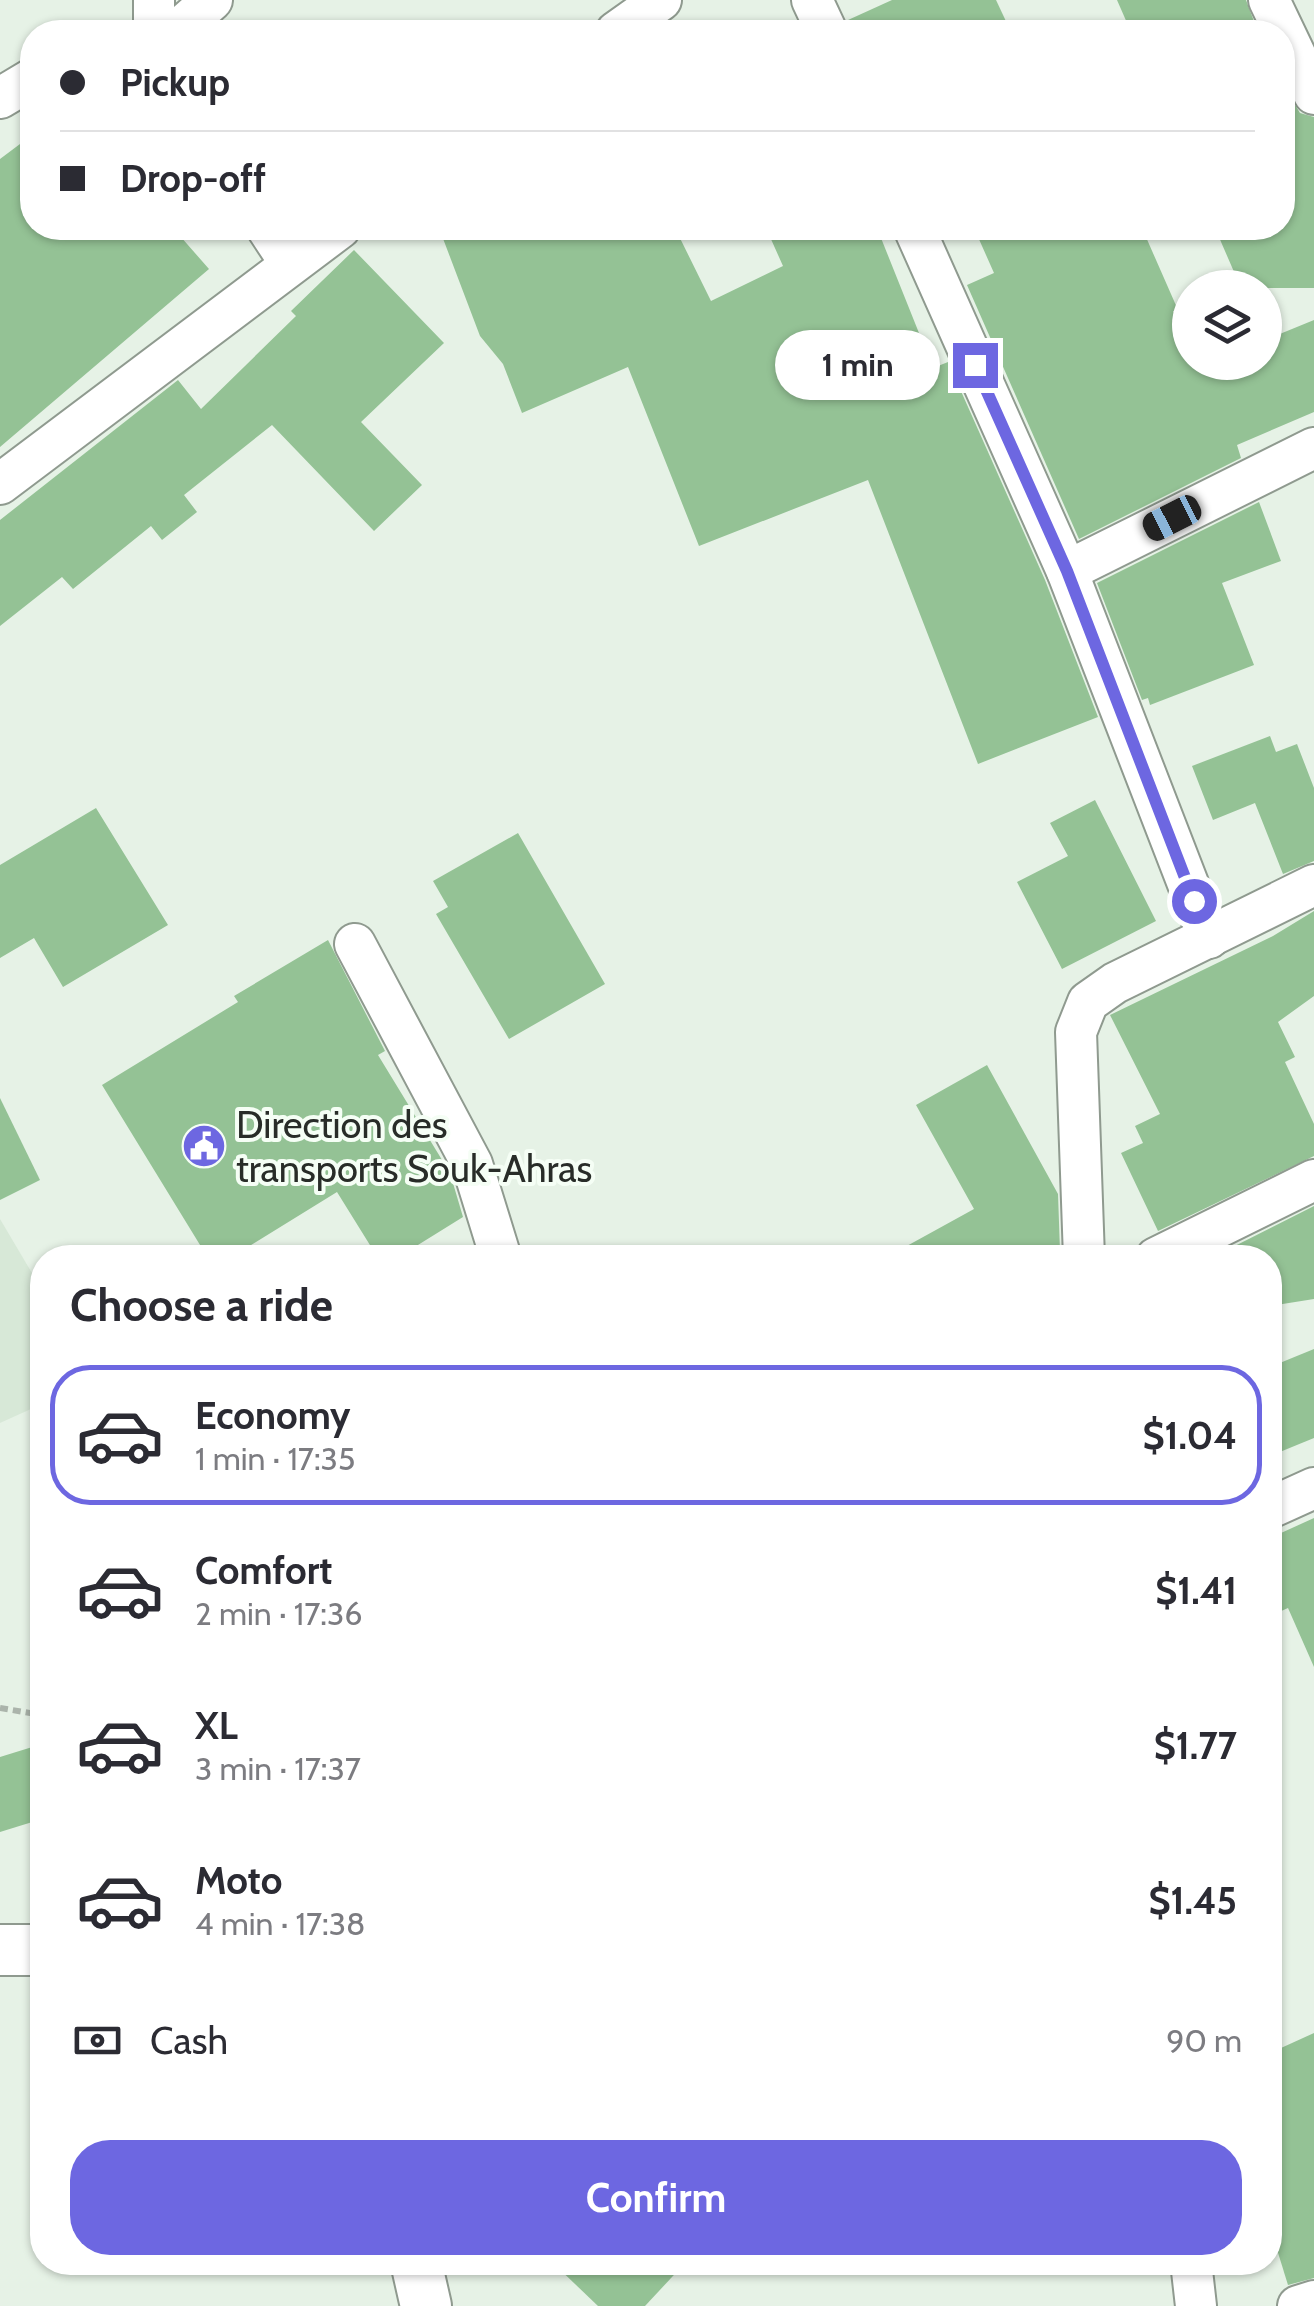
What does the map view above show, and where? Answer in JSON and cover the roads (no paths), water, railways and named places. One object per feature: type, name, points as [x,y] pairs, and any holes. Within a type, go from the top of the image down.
[{"type":"street","points":[[190,20],[212,0]]},
{"type":"street","points":[[633,20],[662,0]]},
{"type":"street","points":[[1295,54],[1314,94]]},
{"type":"street","points":[[275,240],[290,263]]},
{"type":"street","points":[[0,484],[323,240]]},
{"type":"street","points":[[919,240],[1067,571],[1208,938]]},
{"type":"street","points":[[1067,571],[1314,448]]},
{"type":"street","points":[[1084,1245],[1076,1032],[1088,1002],[1115,983],[1314,885]]},
{"type":"street","points":[[354,944],[472,1164],[497,1245]]},
{"type":"street","points":[[1182,1245],[1314,1180]]},
{"type":"street","points":[[1282,1503],[1314,1488]]},
{"type":"street","points":[[0,1950],[30,1950]]},
{"type":"street","points":[[419,2275],[426,2306]]},
{"type":"street","points":[[1192,2275],[1196,2306]]},
{"type":"street","points":[[1298,2306],[1314,2301]]},
{"type":"place","name":"Direction des transports Souk-Ahras","points":[[204,1146]]}]
